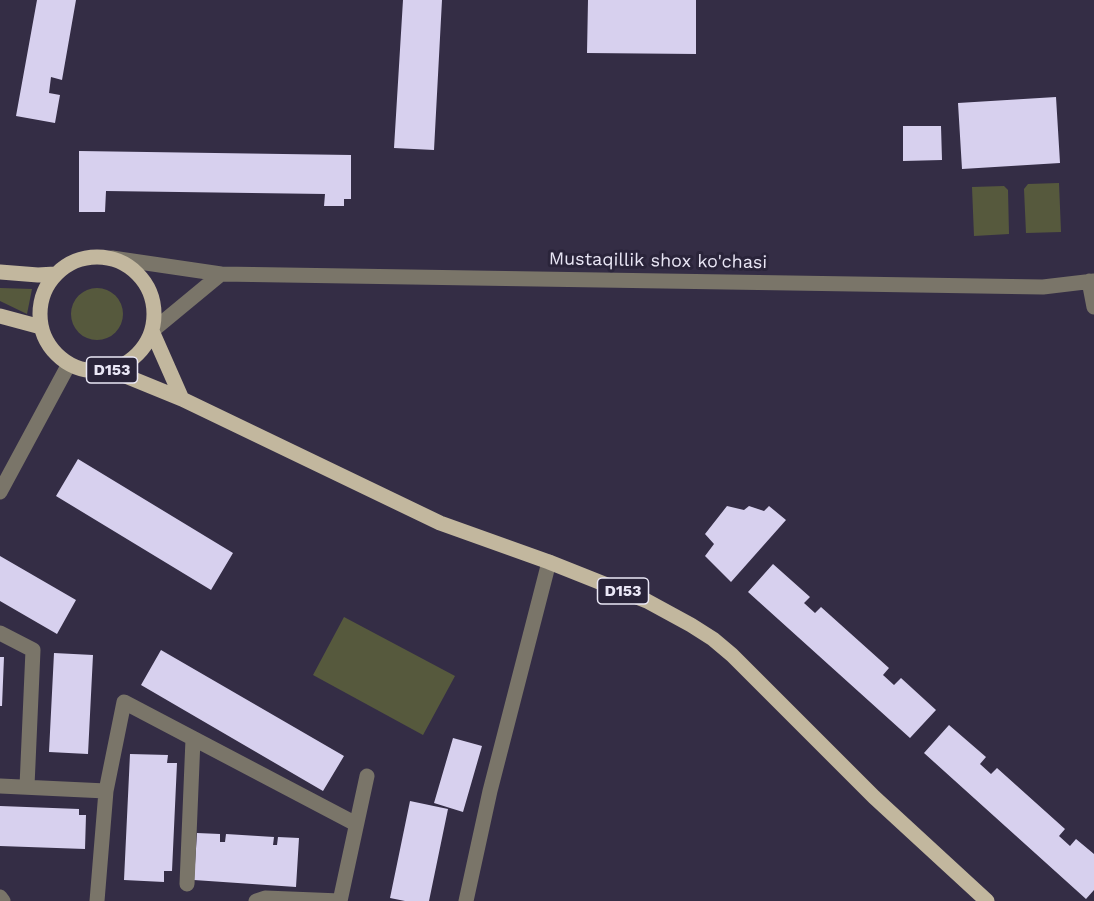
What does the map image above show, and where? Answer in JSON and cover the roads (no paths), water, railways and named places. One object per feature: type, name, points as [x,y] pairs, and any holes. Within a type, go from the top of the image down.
[{"type":"main road","points":[[0,316],[41,327],[42,299],[55,274],[67,264],[82,258],[97,256],[112,258]]},
{"type":"main road","name":"D153","points":[[41,327],[51,348],[69,364],[82,370],[96,372],[111,370],[129,362],[143,348],[152,331],[155,313],[151,295],[143,278],[129,266],[112,258]]},
{"type":"main road","points":[[0,272],[55,274]]},
{"type":"main road","name":"D153","points":[[152,331],[182,399]]},
{"type":"main road","name":"D153","points":[[111,370],[182,399],[440,523],[549,562],[646,601],[713,639],[874,797],[987,901]]},
{"type":"street","name":"Mustaqillik shox ko'chasi","points":[[112,258],[221,274],[1043,287],[1092,281]]},
{"type":"street","points":[[152,331],[221,274]]},
{"type":"street","points":[[1092,281],[1094,307]]},
{"type":"street","points":[[0,492],[69,364]]},
{"type":"street","points":[[466,901],[490,791],[549,562]]},
{"type":"street","points":[[0,633],[33,650],[27,786]]},
{"type":"street","points":[[98,901],[106,791],[124,702],[356,824]]},
{"type":"street","points":[[187,885],[193,739]]},
{"type":"street","points":[[256,901],[265,897],[340,901],[367,777]]},
{"type":"street","points":[[0,786],[106,791]]},
{"type":"street","points":[[0,897],[3,901]]}]
